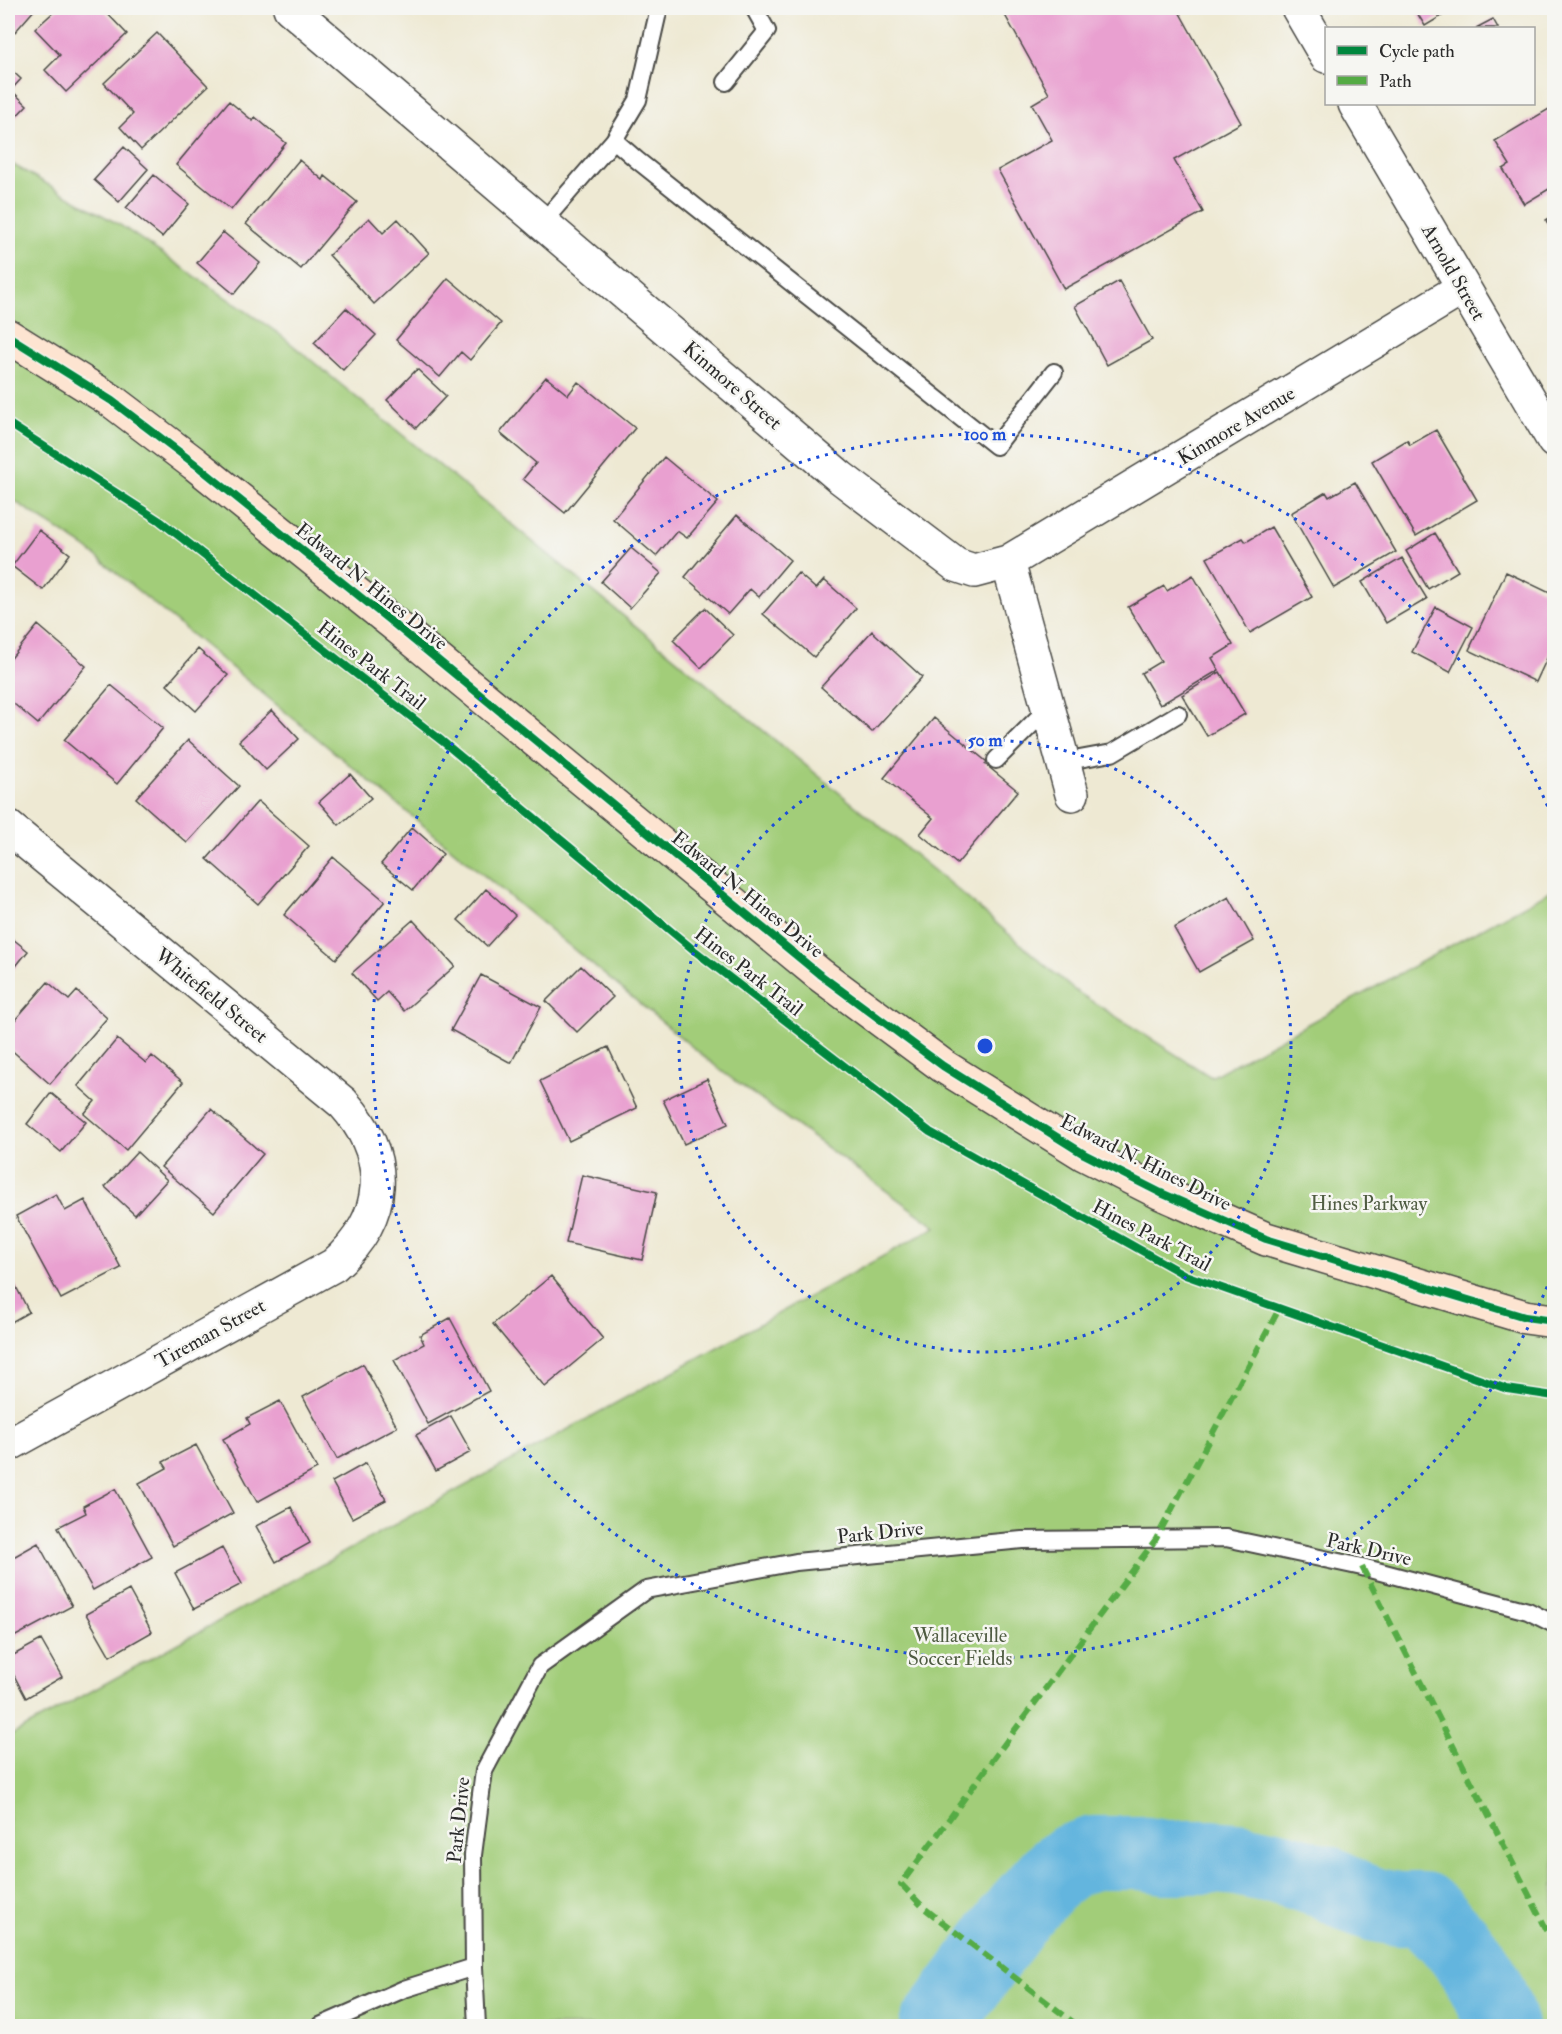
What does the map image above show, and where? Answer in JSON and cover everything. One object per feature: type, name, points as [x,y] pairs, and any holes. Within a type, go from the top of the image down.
[{"type":"street","name":"Kinmore Street","points":[[290,8],[840,477],[956,565],[974,571],[1008,562]]},
{"type":"street","points":[[1298,8],[1325,54]]},
{"type":"street","name":"Arnold Street","points":[[1356,105],[1554,441]]},
{"type":"street","name":"Kinmore Avenue","points":[[1008,562],[1463,288]]},
{"type":"street","name":"Edward N. Hines Drive","points":[[8,336],[112,401],[195,465],[394,624],[819,974],[943,1066],[1084,1154],[1161,1193],[1266,1239],[1525,1317],[1554,1321]]},
{"type":"street","points":[[1008,562],[1072,794]]},
{"type":"street","name":"Whitefield Street","points":[[8,827],[344,1103],[358,1119],[369,1138],[375,1158],[377,1188]]},
{"type":"street","name":"Tireman Street","points":[[8,1445],[334,1265],[350,1251],[363,1233],[374,1208],[377,1188]]},
{"type":"lane","points":[[543,223],[614,140],[638,100],[659,8]]},
{"type":"lane","points":[[726,82],[767,30],[754,8]]},
{"type":"lane","points":[[614,140],[996,446],[1054,372]]},
{"type":"lane","points":[[996,760],[1048,708]]},
{"type":"lane","points":[[1063,762],[1112,753],[1178,714]]},
{"type":"lane","name":"Park Drive","points":[[477,2026],[473,1855],[484,1772],[540,1666],[646,1590],[795,1562],[1022,1540],[1226,1539],[1362,1567],[1528,1611],[1554,1624]]},
{"type":"lane","points":[[320,2026],[404,1989],[474,1967]]},
{"type":"green space","name":"Wallaceville Soccer Fields","points":[[8,162],[120,225],[278,333],[953,886],[1074,990],[1211,1077],[1554,889],[1554,2026],[8,2026],[8,1737],[936,1227],[724,1073],[85,547],[8,497]]},
{"type":"building","points":[[8,8],[36,8],[15,32],[8,25]]},
{"type":"building","points":[[58,8],[102,8],[127,34],[66,92],[45,70],[60,55],[35,29]]},
{"type":"building","points":[[1001,8],[1177,8],[1241,123],[1174,160],[1203,212],[1064,289],[998,170],[1052,140],[1032,104],[1049,94]]},
{"type":"building","points":[[1414,8],[1455,8],[1425,26]]},
{"type":"building","points":[[1493,19],[1497,27],[1478,27]]},
{"type":"building","points":[[157,33],[208,86],[141,150],[120,127],[133,114],[104,83]]},
{"type":"building","points":[[8,67],[21,79],[11,90],[27,105],[8,125]]},
{"type":"building","points":[[229,101],[253,121],[255,117],[286,143],[231,210],[176,165]]},
{"type":"building","points":[[1554,106],[1554,186],[1524,204],[1503,169],[1510,165],[1495,141]]},
{"type":"building","points":[[124,147],[148,169],[119,202],[94,180]]},
{"type":"building","points":[[299,160],[323,180],[325,176],[357,202],[301,269],[246,224]]},
{"type":"building","points":[[154,175],[189,204],[162,237],[126,208]]},
{"type":"building","points":[[1554,215],[1554,236],[1546,220]]},
{"type":"building","points":[[369,218],[383,233],[398,219],[429,253],[374,304],[329,255]]},
{"type":"building","points":[[223,232],[260,263],[234,294],[197,263]]},
{"type":"building","points":[[448,278],[501,323],[470,360],[461,352],[440,377],[396,340]]},
{"type":"building","points":[[1119,281],[1152,340],[1107,365],[1075,306]]},
{"type":"building","points":[[346,308],[376,335],[343,370],[314,343]]},
{"type":"building","points":[[417,369],[446,396],[416,428],[387,400]]},
{"type":"building","points":[[546,377],[568,395],[578,382],[635,428],[565,513],[523,479],[536,463],[500,433]]},
{"type":"building","points":[[1436,430],[1477,500],[1416,536],[1372,461],[1407,440],[1410,445]]},
{"type":"building","points":[[664,457],[718,502],[687,538],[677,531],[656,556],[613,519]]},
{"type":"building","points":[[1355,482],[1396,552],[1334,588],[1291,513],[1326,492],[1329,497]]},
{"type":"building","points":[[737,515],[790,560],[759,597],[750,589],[728,614],[685,577]]},
{"type":"building","points":[[1271,527],[1312,597],[1250,633],[1207,558],[1243,538],[1246,542]]},
{"type":"building","points":[[39,530],[70,554],[43,590],[12,566]]},
{"type":"building","points":[[1435,533],[1458,571],[1428,589],[1406,551]]},
{"type":"building","points":[[631,548],[661,573],[630,608],[601,582]]},
{"type":"building","points":[[1402,558],[1427,599],[1386,623],[1362,582]]},
{"type":"building","points":[[1506,572],[1554,595],[1554,643],[1536,682],[1469,650]]},
{"type":"building","points":[[798,573],[816,589],[824,580],[856,608],[814,657],[763,614]]},
{"type":"building","points":[[1193,575],[1233,645],[1212,658],[1219,670],[1160,705],[1141,673],[1161,661],[1128,607],[1164,586],[1167,591]]},
{"type":"building","points":[[1436,607],[1473,627],[1450,672],[1412,652]]},
{"type":"building","points":[[705,608],[733,635],[701,668],[673,640]]},
{"type":"building","points":[[38,625],[86,666],[38,724],[8,699],[8,662]]},
{"type":"building","points":[[872,631],[922,677],[872,732],[821,687]]},
{"type":"building","points":[[198,649],[228,675],[196,711],[167,685]]},
{"type":"building","points":[[1220,672],[1245,714],[1207,736],[1182,695]]},
{"type":"building","points":[[111,685],[163,728],[117,784],[64,740]]},
{"type":"building","points":[[272,710],[299,739],[266,770],[239,741]]},
{"type":"building","points":[[934,718],[1018,791],[957,864],[920,834],[933,818],[884,778]]},
{"type":"building","points":[[188,740],[239,786],[187,843],[136,798]]},
{"type":"building","points":[[350,774],[371,798],[339,825],[319,802]]},
{"type":"building","points":[[258,801],[309,846],[258,904],[207,859]]},
{"type":"building","points":[[412,827],[443,854],[413,890],[381,864]]},
{"type":"building","points":[[333,857],[385,901],[336,959],[284,915]]},
{"type":"building","points":[[486,889],[515,915],[487,946],[458,920]]},
{"type":"building","points":[[1229,897],[1254,941],[1199,972],[1174,928]]},
{"type":"building","points":[[413,920],[455,966],[404,1011],[387,992],[377,1001],[352,973]]},
{"type":"building","points":[[8,935],[28,951],[8,976]]},
{"type":"building","points":[[581,966],[613,997],[577,1032],[546,1001]]},
{"type":"building","points":[[481,975],[541,1007],[511,1063],[451,1030]]},
{"type":"building","points":[[48,982],[69,1000],[77,991],[107,1018],[50,1084],[8,1047],[8,1028]]},
{"type":"building","points":[[117,1039],[146,1063],[152,1056],[183,1082],[126,1150],[84,1114],[95,1101],[78,1086]]},
{"type":"building","points":[[608,1047],[637,1108],[569,1141],[540,1081]]},
{"type":"building","points":[[707,1079],[728,1124],[684,1144],[663,1100]]},
{"type":"building","points":[[51,1093],[86,1122],[61,1152],[27,1124]]},
{"type":"building","points":[[211,1109],[263,1154],[214,1212],[161,1167]]},
{"type":"building","points":[[137,1152],[167,1180],[135,1215],[105,1187]]},
{"type":"building","points":[[582,1175],[657,1192],[642,1260],[566,1243]]},
{"type":"building","points":[[56,1194],[65,1211],[85,1200],[121,1268],[61,1299],[16,1216]]},
{"type":"building","points":[[8,1271],[29,1312],[8,1324]]},
{"type":"building","points":[[551,1276],[603,1339],[545,1387],[493,1324]]},
{"type":"building","points":[[450,1318],[489,1391],[428,1424],[394,1360],[424,1344],[420,1335]]},
{"type":"building","points":[[363,1364],[397,1427],[337,1459],[303,1397]]},
{"type":"building","points":[[280,1401],[317,1469],[257,1502],[223,1439],[250,1424],[247,1418]]},
{"type":"building","points":[[451,1416],[471,1452],[436,1471],[416,1435]]},
{"type":"building","points":[[196,1445],[233,1513],[173,1546],[139,1483],[167,1468],[163,1462]]},
{"type":"building","points":[[366,1463],[386,1500],[352,1518],[332,1482]]},
{"type":"building","points":[[115,1489],[152,1557],[93,1590],[58,1527],[86,1513],[83,1506]]},
{"type":"building","points":[[291,1507],[310,1543],[276,1562],[256,1526]]},
{"type":"building","points":[[38,1543],[72,1606],[12,1638],[8,1630],[8,1560]]},
{"type":"building","points":[[222,1548],[242,1584],[194,1609],[175,1573]]},
{"type":"building","points":[[129,1590],[152,1632],[110,1656],[86,1614]]},
{"type":"building","points":[[41,1640],[62,1677],[26,1698],[8,1664],[8,1658]]},
{"type":"waterway","points":[[936,2026],[1019,1912],[1051,1876],[1070,1861],[1093,1853],[1141,1853],[1165,1857],[1237,1859],[1284,1869],[1331,1884],[1351,1896],[1375,1905],[1399,1909],[1423,1909],[1449,1934],[1471,1962],[1489,1992],[1501,2026]]},
{"type":"marked path","points":[[1078,2026],[924,1908],[901,1884],[1156,1539],[1279,1309]]},
{"type":"marked path","points":[[1362,1567],[1554,1944]]},
{"type":"cycle path","points":[[8,336],[112,401],[195,464],[394,624],[819,974],[943,1066],[1084,1154],[1161,1193],[1266,1239],[1525,1317],[1554,1321]]},
{"type":"cycle path","name":"Hines Park Trail","points":[[8,423],[160,521],[442,741],[695,951],[930,1132],[1185,1275],[1507,1389],[1554,1396]]},
{"type":"park label","name":"Hines Parkway","points":[[1369,1203]]}]
